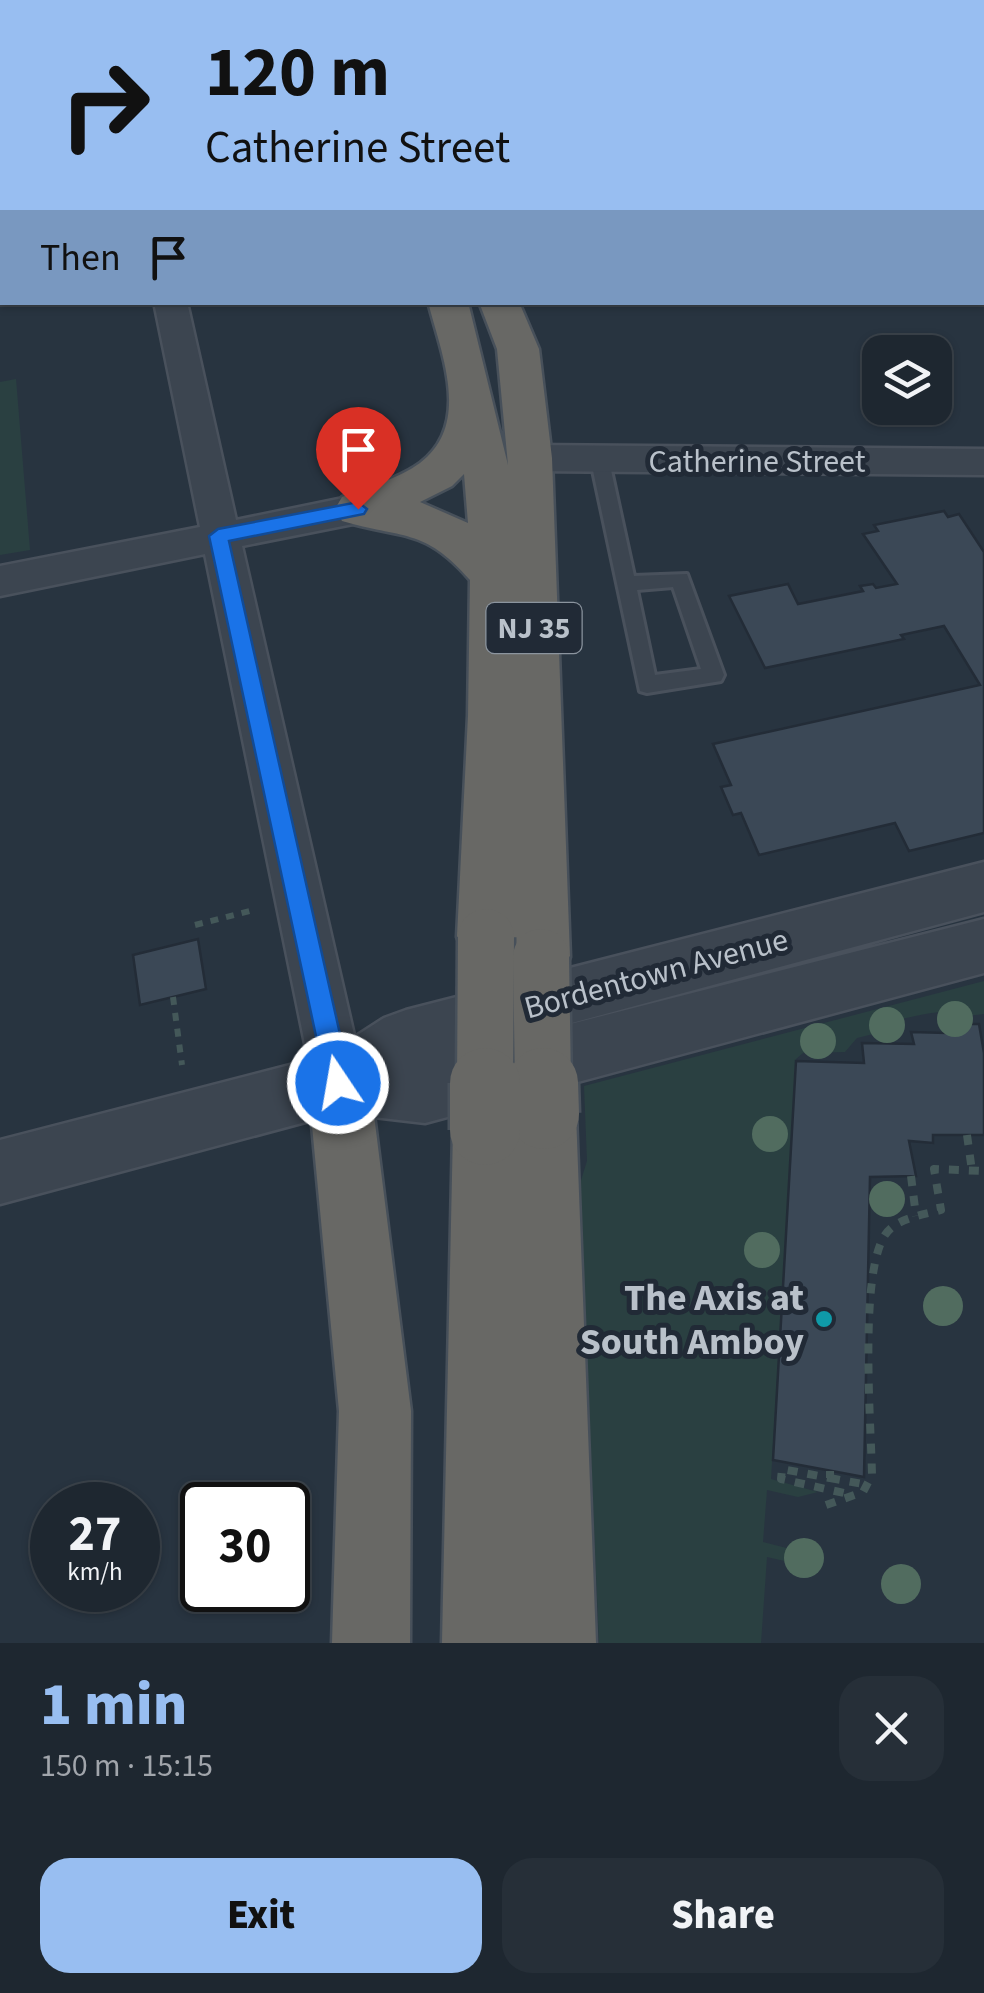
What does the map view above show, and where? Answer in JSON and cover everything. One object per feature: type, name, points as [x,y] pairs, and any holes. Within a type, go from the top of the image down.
[{"type":"highway","name":"NJ 35","points":[[449,305],[474,397],[489,493],[495,577],[486,937],[514,1122],[557,1643]]},
{"type":"highway","name":"NJ 35","points":[[481,1643],[514,1122],[541,958],[530,458],[518,348],[500,305]]},
{"type":"highway","points":[[358,509],[435,477],[452,461],[465,439],[474,397]]},
{"type":"highway","points":[[358,509],[393,512],[452,532],[468,544],[495,577]]},
{"type":"highway","points":[[338,1083],[375,1411],[371,1643]]},
{"type":"street","points":[[171,305],[338,1083]]},
{"type":"street","name":"Catherine Street","points":[[530,458],[984,462]]},
{"type":"street","points":[[0,581],[358,509]]},
{"type":"street","name":"Bordentown Avenue","points":[[0,1172],[338,1083],[425,1092],[984,888]]},
{"type":"street","name":"Bordentown Avenue","points":[[722,984],[984,946]]},
{"type":"lane","points":[[600,461],[647,684],[714,675],[680,579],[626,584]]},
{"type":"path","points":[[195,925],[254,910]]},
{"type":"path","points":[[174,996],[182,1065]]},
{"type":"path","points":[[967,1135],[972,1170]]},
{"type":"path","points":[[869,1485],[874,1270],[885,1234],[900,1222],[940,1210],[934,1170],[984,1171]]},
{"type":"path","points":[[912,1176],[916,1216]]},
{"type":"path","points":[[854,1495],[781,1479],[782,1469],[830,1474],[869,1485]]},
{"type":"path","points":[[826,1505],[869,1485]]},
{"type":"green space","points":[[16,379],[30,550],[0,555],[0,382]]},
{"type":"green space","points":[[984,981],[984,1014],[967,1016],[947,1003],[940,1012],[883,1022],[877,1033],[857,1038],[845,1052],[803,1053],[796,1059],[771,1479],[818,1492],[798,1497],[767,1490],[763,1542],[810,1554],[811,1567],[767,1557],[761,1643],[599,1643],[579,1187],[587,1161],[584,1086]]},
{"type":"building","points":[[944,511],[948,517],[959,514],[984,552],[984,833],[909,851],[895,823],[759,855],[741,813],[733,815],[721,787],[731,785],[713,744],[980,685],[944,626],[901,635],[904,639],[765,668],[729,596],[788,584],[798,604],[863,591],[860,586],[897,584],[863,534],[878,531],[874,525]]},
{"type":"building","points":[[198,939],[206,989],[140,1005],[133,955]]},
{"type":"building","name":"The Axis at South Amboy","points":[[945,1024],[979,1024],[984,1053],[984,1135],[933,1135],[933,1143],[909,1141],[916,1176],[870,1177],[864,1477],[773,1460],[796,1061],[864,1063],[862,1043],[914,1044],[911,1032],[946,1033]]},
{"type":"place","name":"The Axis at South Amboy","points":[[824,1319]]},
{"type":"route","points":[[338,1083],[218,536],[358,509]]}]
